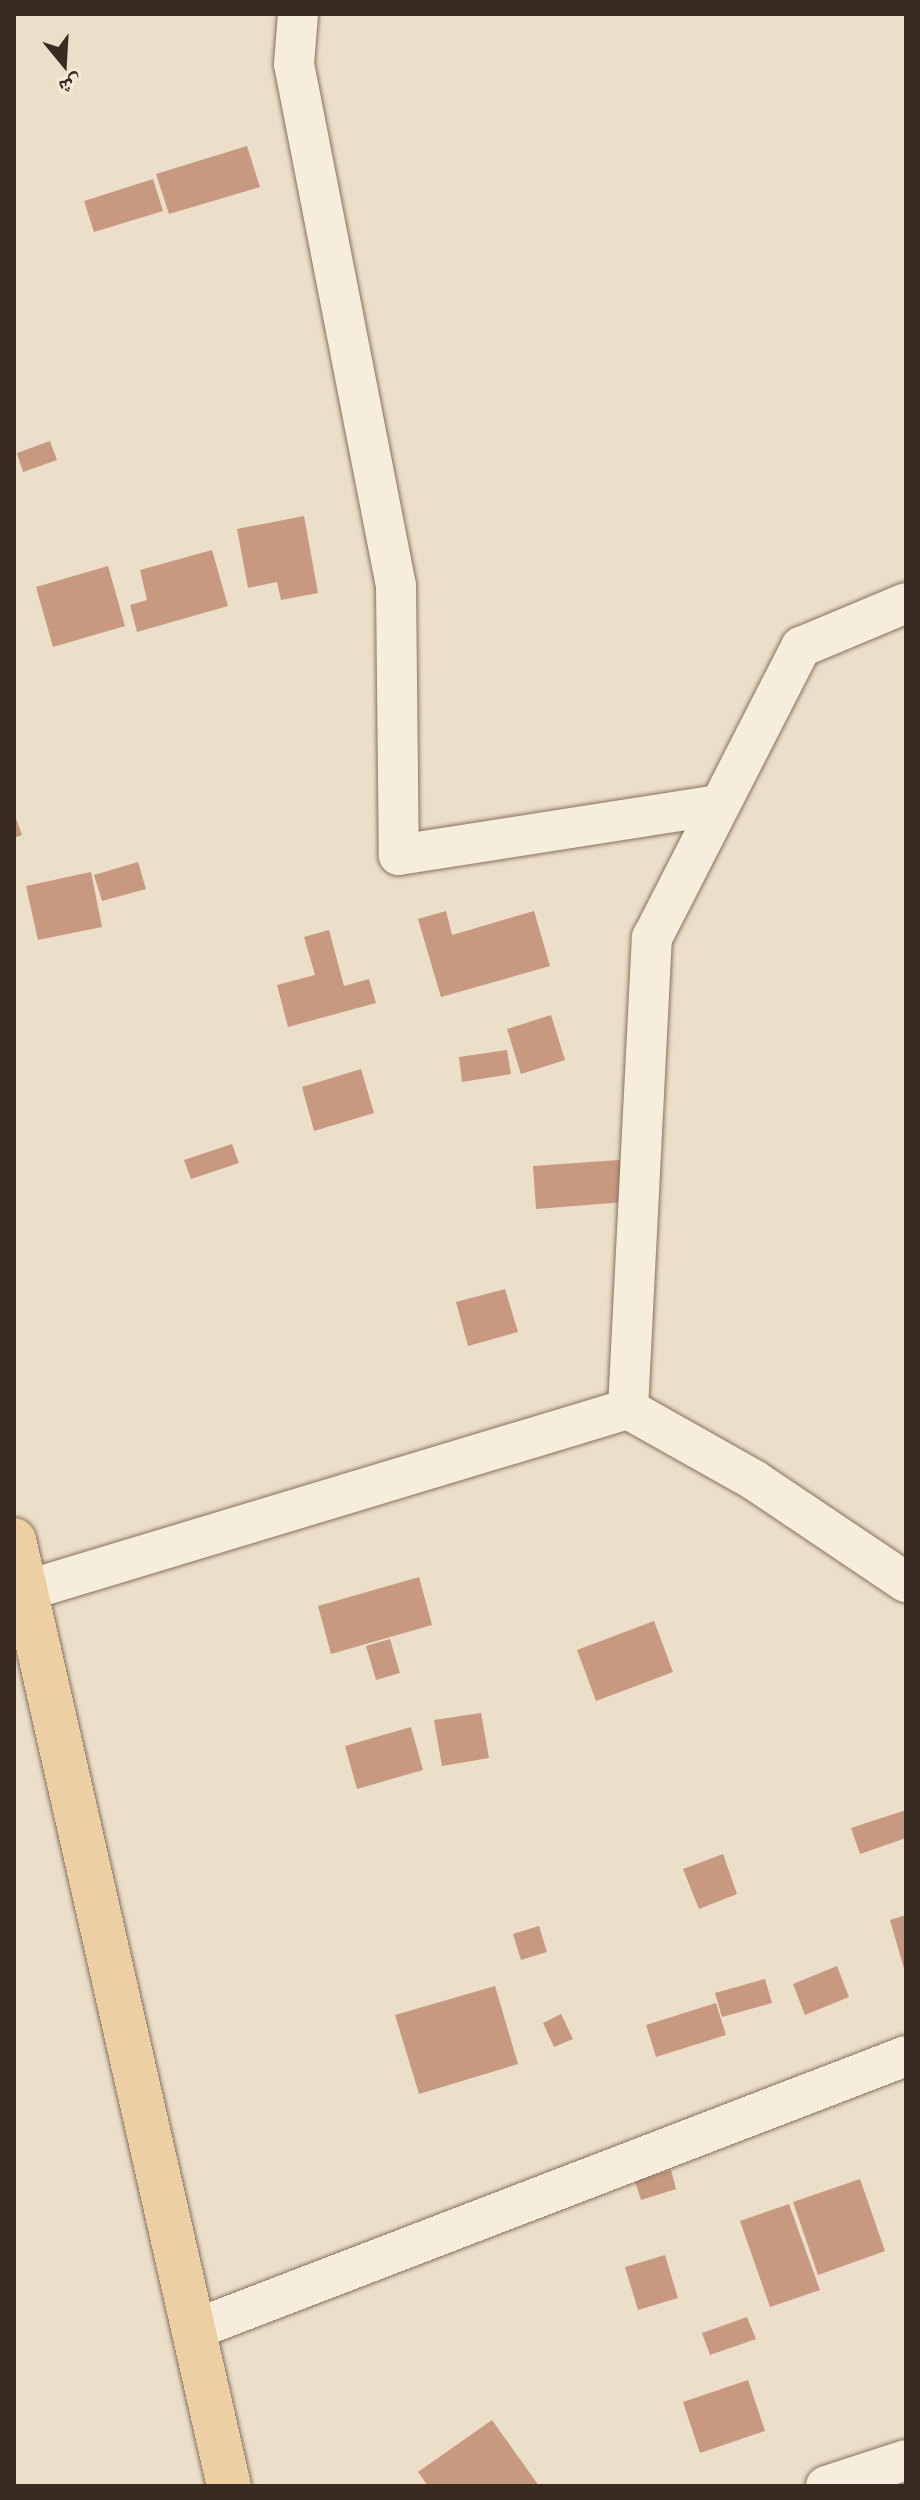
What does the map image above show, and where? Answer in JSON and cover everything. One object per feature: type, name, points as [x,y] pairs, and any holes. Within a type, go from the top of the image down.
[{"type":"main road","points":[[14,1540],[229,2486]]},
{"type":"street","points":[[298,14],[294,64],[396,586],[399,855],[719,805]]},
{"type":"street","points":[[628,1409],[652,938],[801,647],[906,603]]},
{"type":"street","points":[[25,1591],[628,1409],[754,1480],[906,1582]]},
{"type":"street","points":[[193,2330],[906,2056]]},
{"type":"street","points":[[826,2486],[906,2460]]},
{"type":"building","points":[[247,146],[260,187],[169,214],[156,174]]},
{"type":"building","points":[[153,179],[163,211],[94,232],[84,201]]},
{"type":"building","points":[[50,441],[57,460],[23,472],[17,453]]},
{"type":"building","points":[[304,516],[318,593],[281,600],[277,582],[248,588],[237,529]]},
{"type":"building","points":[[212,550],[228,606],[137,632],[130,605],[147,600],[140,570]]},
{"type":"building","points":[[108,566],[125,626],[53,647],[36,587]]},
{"type":"building","points":[[14,813],[22,835],[14,838]]},
{"type":"building","points":[[138,862],[146,889],[102,901],[94,875]]},
{"type":"building","points":[[91,872],[102,927],[38,940],[26,886]]},
{"type":"building","points":[[446,911],[452,935],[534,911],[550,966],[441,997],[418,919]]},
{"type":"building","points":[[329,930],[344,986],[369,979],[376,1003],[288,1027],[277,985],[315,975],[304,937]]},
{"type":"building","points":[[551,1015],[565,1060],[521,1074],[507,1029]]},
{"type":"building","points":[[507,1050],[511,1074],[462,1082],[459,1057]]},
{"type":"building","points":[[361,1069],[374,1113],[314,1131],[302,1087]]},
{"type":"building","points":[[232,1144],[239,1163],[191,1179],[184,1160]]},
{"type":"building","points":[[634,1159],[638,1201],[536,1209],[533,1166]]},
{"type":"building","points":[[505,1289],[518,1332],[468,1346],[456,1302]]},
{"type":"building","points":[[419,1577],[432,1625],[331,1654],[318,1606]]},
{"type":"building","points":[[654,1621],[673,1672],[596,1701],[577,1650]]},
{"type":"building","points":[[390,1639],[400,1673],[376,1680],[366,1646]]},
{"type":"building","points":[[481,1713],[489,1758],[442,1766],[434,1720]]},
{"type":"building","points":[[411,1727],[423,1770],[357,1789],[345,1746]]},
{"type":"building","points":[[906,1810],[906,1838],[860,1854],[851,1828]]},
{"type":"building","points":[[723,1854],[737,1894],[699,1909],[683,1869]]},
{"type":"building","points":[[906,1915],[906,1972],[905,1972],[890,1920]]},
{"type":"building","points":[[539,1926],[547,1952],[521,1960],[513,1934]]},
{"type":"building","points":[[837,1966],[849,1997],[805,2015],[793,1984]]},
{"type":"building","points":[[765,1979],[772,2003],[722,2017],[715,1993]]},
{"type":"building","points":[[495,1986],[518,2064],[419,2094],[395,2015]]},
{"type":"building","points":[[716,2003],[726,2035],[656,2057],[646,2025]]},
{"type":"building","points":[[561,2014],[573,2039],[554,2047],[543,2023]]},
{"type":"building","points":[[671,2170],[676,2189],[641,2200],[635,2181]]},
{"type":"building","points":[[860,2179],[885,2251],[818,2275],[793,2202]]},
{"type":"building","points":[[789,2204],[820,2290],[770,2307],[740,2221]]},
{"type":"building","points":[[665,2255],[678,2298],[638,2310],[625,2267]]},
{"type":"building","points":[[747,2317],[756,2339],[710,2355],[702,2333]]},
{"type":"building","points":[[748,2380],[765,2431],[700,2453],[683,2402]]},
{"type":"building","points":[[492,2420],[539,2486],[428,2486],[418,2472]]}]
